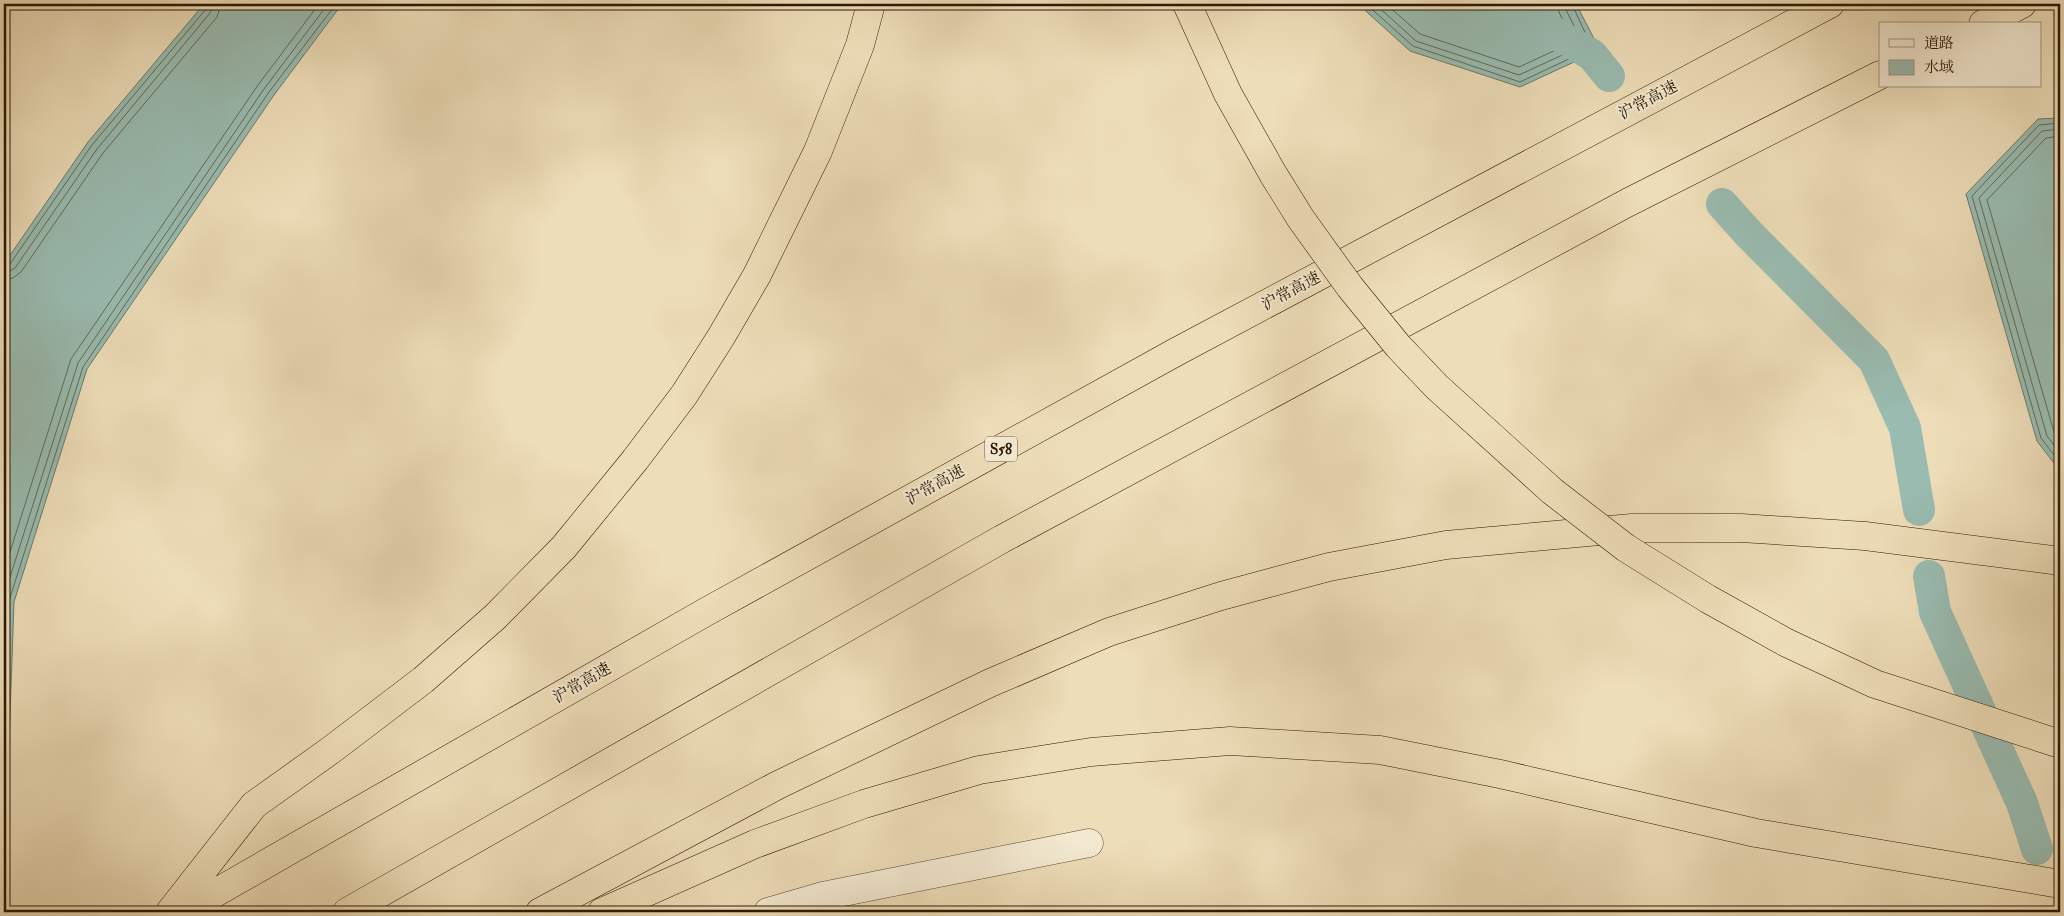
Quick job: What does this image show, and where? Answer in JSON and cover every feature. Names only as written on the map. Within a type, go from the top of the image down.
[{"type":"highway","points":[[170,912],[254,805],[331,750],[423,680],[495,617],[564,547],[635,460],[684,395],[757,275],[818,151],[860,45],[871,4]]},
{"type":"highway","points":[[1187,4],[1228,94],[1273,174],[1301,219],[1350,287],[1398,346],[1437,387],[1552,491],[1626,548],[1708,599],[1787,643],[1875,684],[2060,744]]},
{"type":"highway","name":"沪常高速","points":[[182,912],[704,613],[1088,400],[1830,4]]},
{"type":"highway","points":[[1987,22],[2022,4]]},
{"type":"highway","points":[[347,912],[1010,534],[1627,203],[1879,76]]},
{"type":"highway","points":[[540,912],[778,785],[990,683],[1109,632],[1222,596],[1329,567],[1446,545],[1632,528],[1741,528],[1865,536],[2060,561]]},
{"type":"highway","points":[[602,912],[755,844],[864,804],[980,770],[1092,752],[1230,741],[1380,750],[1500,774],[1756,833],[2060,884]]},
{"type":"street","points":[[768,912],[823,896],[1089,842]]},
{"type":"water","points":[[204,4],[342,4],[274,95],[87,369],[14,602],[6,830],[4,831],[4,264],[88,142]]},
{"type":"water","points":[[1358,4],[1576,4],[1600,50],[1520,87],[1410,51]]},
{"type":"water","points":[[2060,118],[2060,471],[2037,441],[1966,194],[2038,119]]},
{"type":"waterway","points":[[1555,33],[1592,55],[1609,76]]},
{"type":"waterway","points":[[1722,204],[1748,233],[1874,360],[1905,428],[1919,510]]},
{"type":"waterway","points":[[1929,576],[1935,612],[2022,803],[2037,849]]}]
